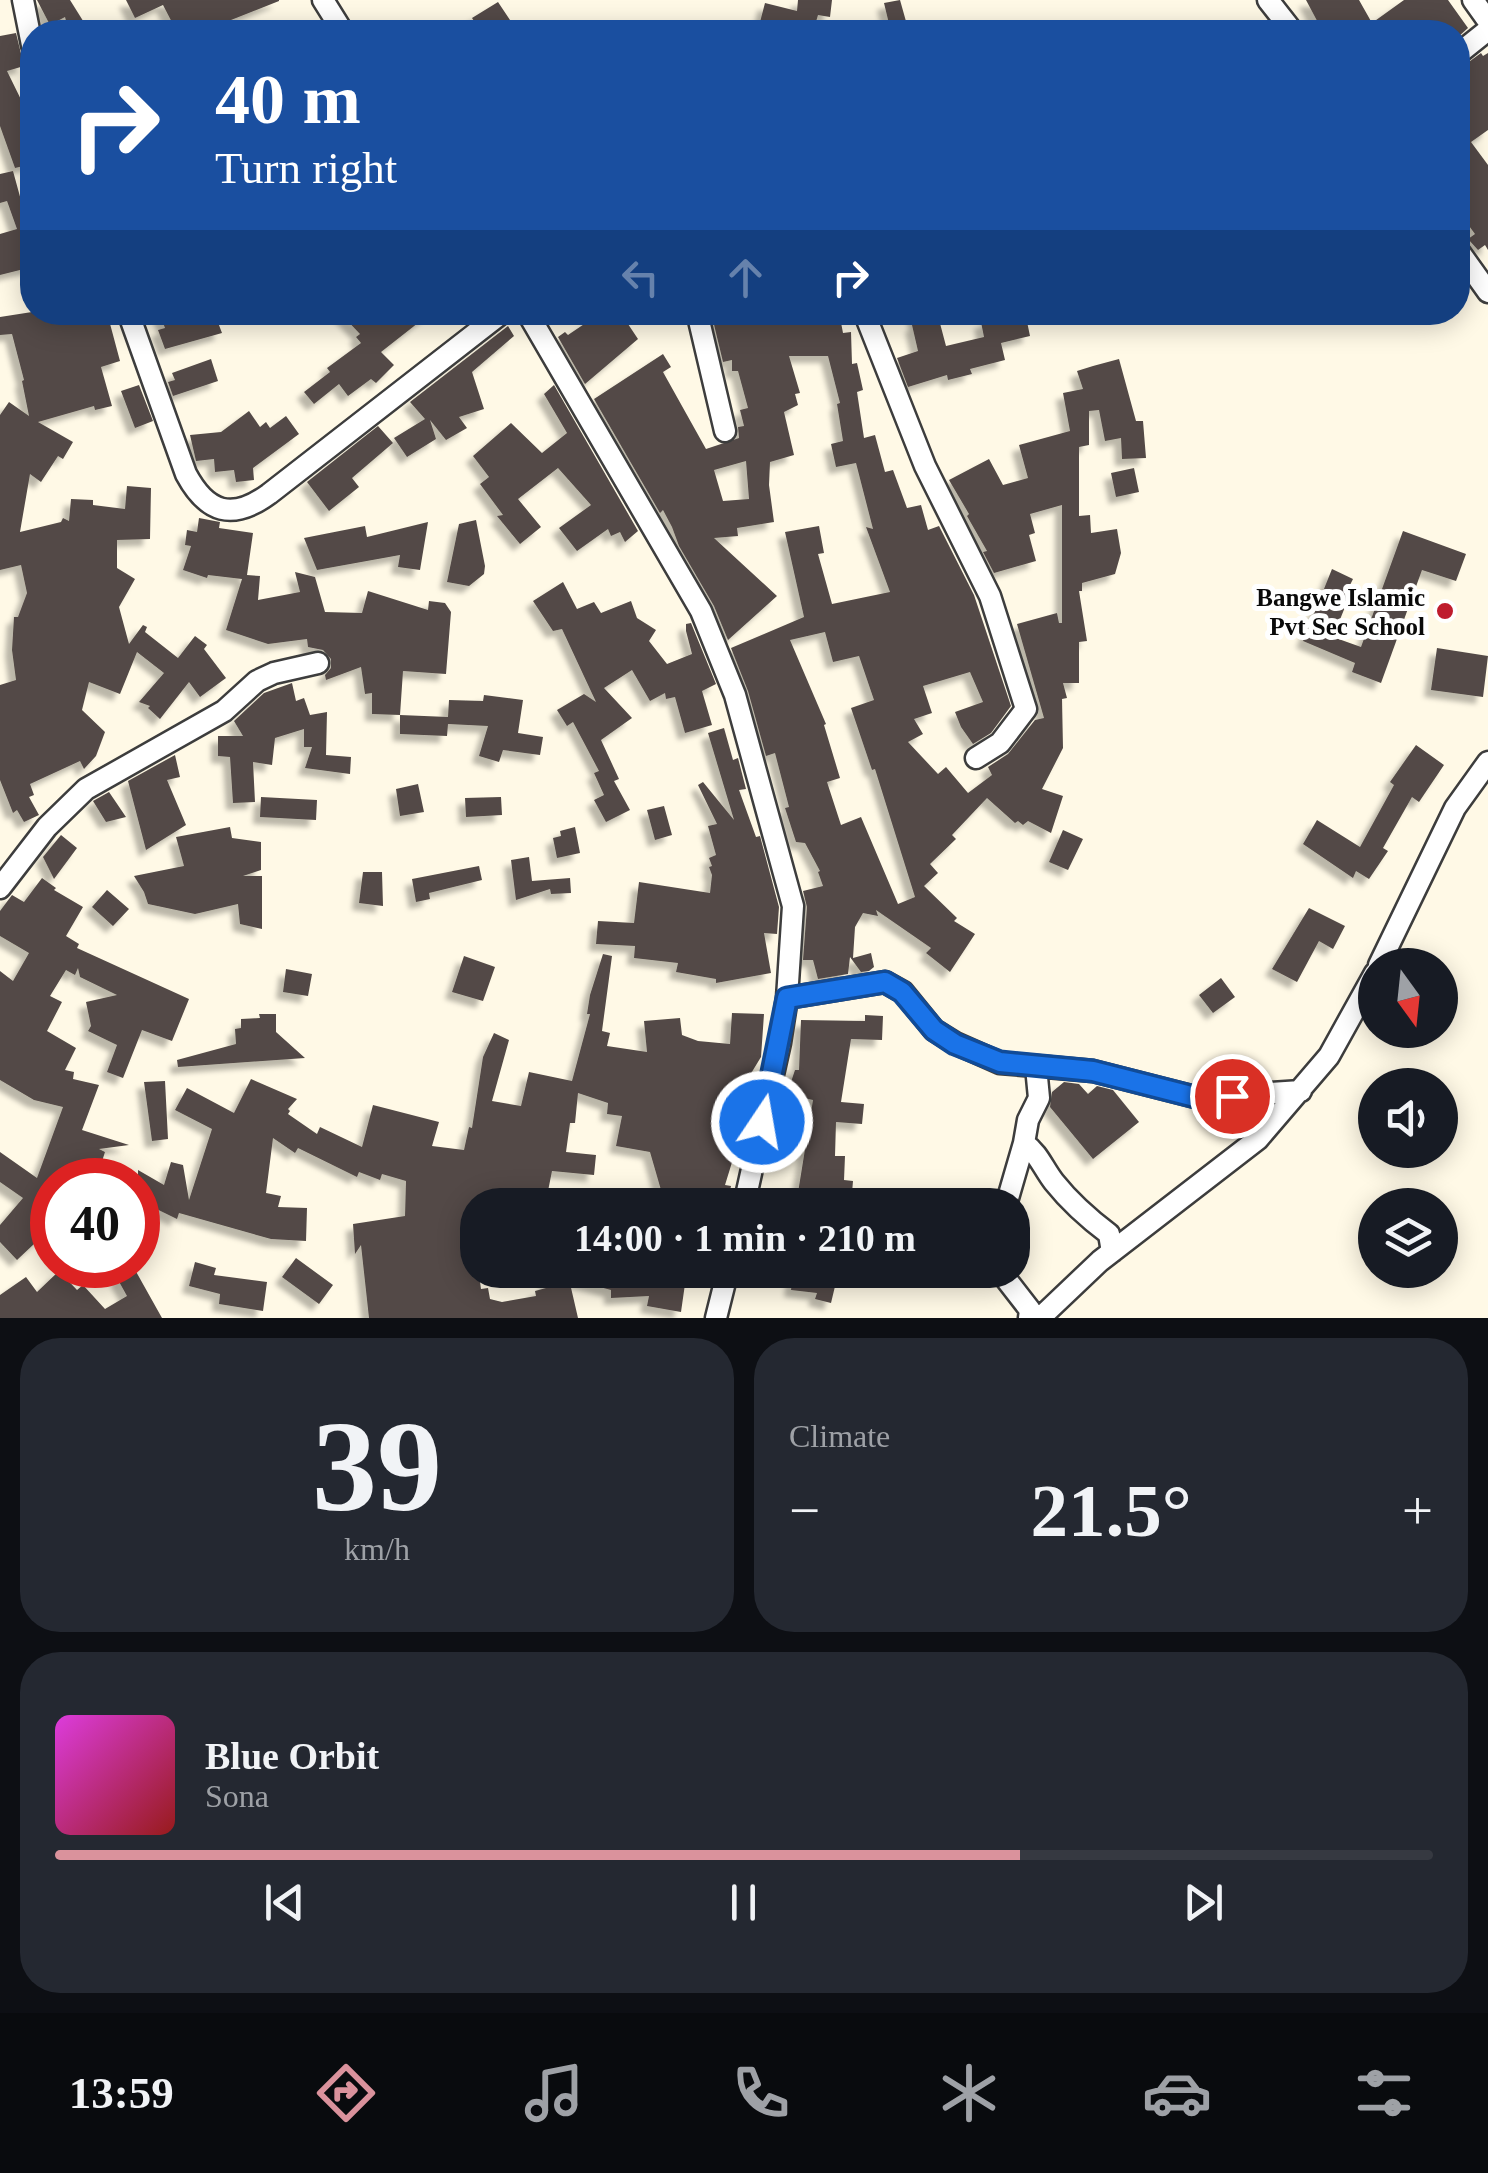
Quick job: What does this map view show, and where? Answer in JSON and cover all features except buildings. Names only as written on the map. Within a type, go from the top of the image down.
[{"type":"street","points":[[1472,0],[1488,22]]},
{"type":"street","points":[[1470,267],[1488,292]]},
{"type":"street","points":[[133,325],[186,474],[198,496],[218,509],[240,511],[269,494],[486,325]]},
{"type":"street","points":[[535,325],[700,611],[735,695],[793,906],[787,998],[748,1188]]},
{"type":"street","points":[[700,325],[725,431]]},
{"type":"street","points":[[869,325],[924,466],[990,596],[1026,709],[1000,743],[976,758]]},
{"type":"street","points":[[0,888],[48,827],[86,789],[224,712],[257,681],[274,673],[318,664]]},
{"type":"street","points":[[1387,948],[1455,808],[1488,762]]},
{"type":"street","points":[[787,998],[885,982],[902,992],[934,1030],[955,1044],[1000,1062],[1093,1071],[1199,1098],[1301,1091]]},
{"type":"street","points":[[1040,1318],[1112,1252],[1246,1150],[1330,1056],[1358,1004]]},
{"type":"street","points":[[1011,1188],[1028,1120],[1039,1098],[1036,1067]]},
{"type":"street","points":[[1024,1143],[1037,1152],[1050,1178],[1067,1197],[1109,1234],[1112,1252]]},
{"type":"street","points":[[716,1318],[724,1288]]},
{"type":"street","points":[[1013,1288],[1030,1310],[1029,1318]]},
{"type":"place","name":"Bangwe Islamic Pvt Sec School","points":[[1445,611]]},
{"type":"route","points":[[762,1122],[787,998],[885,982],[902,992],[934,1030],[955,1044],[1000,1062],[1093,1071],[1199,1098],[1232,1096]]}]
